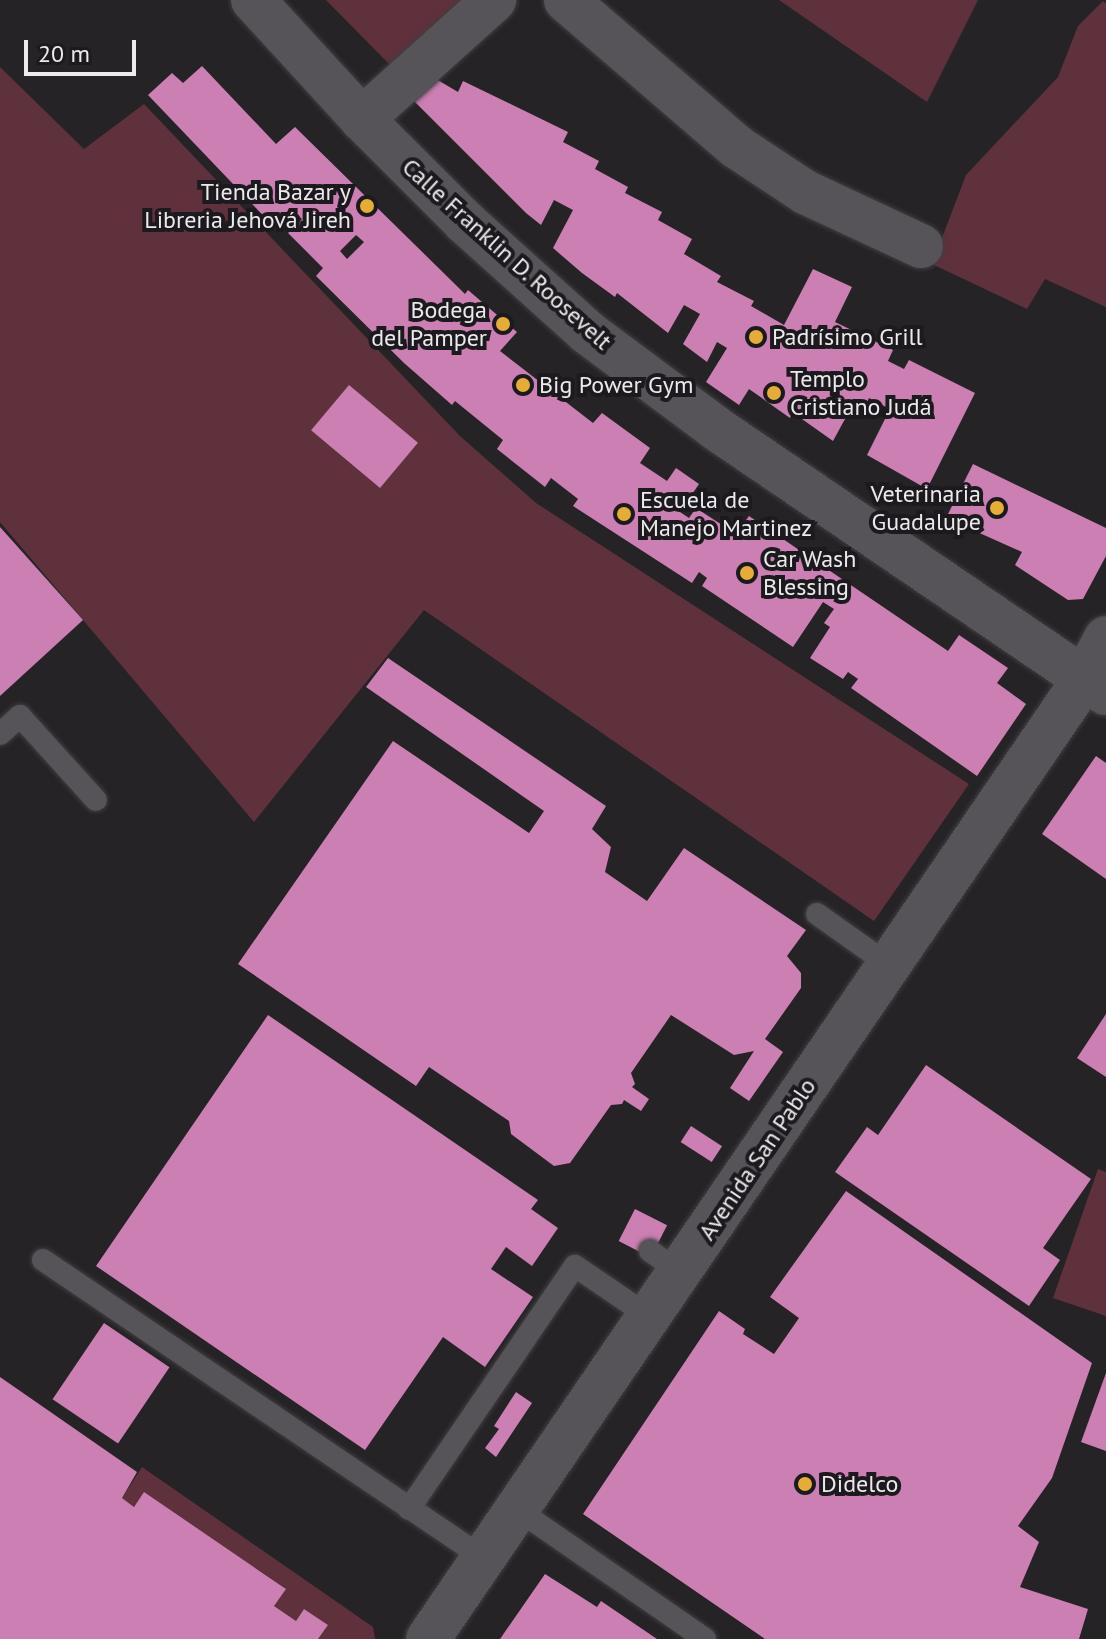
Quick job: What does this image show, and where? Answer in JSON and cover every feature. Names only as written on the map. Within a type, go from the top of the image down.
[{"type":"street","name":"Calle Franklin D. Roosevelt","points":[[253,0],[362,119],[465,222],[587,332],[717,429],[1096,686]]},
{"type":"street","points":[[362,119],[494,0]]},
{"type":"street","points":[[566,0],[737,147],[805,192],[921,246]]},
{"type":"street","name":"Avenida San Pablo","points":[[428,1639],[650,1317],[665,1261],[1096,686],[1106,638]]},
{"type":"lane","points":[[0,734],[20,716],[96,800]]},
{"type":"lane","points":[[817,914],[889,965]]},
{"type":"lane","points":[[43,1260],[485,1559]]},
{"type":"lane","points":[[409,1509],[575,1266],[650,1317]]},
{"type":"lane","points":[[518,1510],[705,1639]]},
{"type":"shaded area","points":[[326,0],[475,0],[394,69]]},
{"type":"shaded area","points":[[779,0],[978,0],[927,102]]},
{"type":"shaded area","points":[[1103,1],[1106,3],[1106,307],[1045,279],[1027,309],[932,264],[966,175],[1058,77],[1078,26]]},
{"type":"shaded area","points":[[0,67],[84,149],[144,104],[460,436],[536,503],[969,784],[874,921],[424,610],[254,822],[0,522]]},
{"type":"shaded area","points":[[1098,1169],[1106,1172],[1106,1316],[1053,1298]]},
{"type":"shaded area","points":[[142,1467],[373,1627],[375,1639],[318,1639],[328,1625],[304,1609],[296,1621],[274,1606],[285,1588],[144,1493],[134,1507],[122,1498]]},
{"type":"building","points":[[202,66],[276,144],[295,127],[465,294],[468,290],[517,332],[500,351],[593,423],[602,413],[650,448],[640,463],[667,481],[676,468],[699,484],[680,512],[689,518],[696,508],[736,534],[749,516],[948,651],[959,635],[1008,668],[997,683],[1026,704],[977,776],[851,688],[858,679],[848,672],[843,679],[810,658],[830,627],[824,623],[834,609],[823,602],[793,647],[702,586],[707,578],[699,572],[692,583],[573,506],[578,499],[551,478],[545,487],[497,449],[503,440],[455,401],[452,405],[404,363],[316,276],[323,268],[288,233],[302,219],[293,210],[276,229],[148,95],[172,73],[183,83]],"holes":[[[356,235],[364,242],[347,259],[340,251]]]},
{"type":"building","points":[[431,76],[458,92],[463,81],[568,132],[563,142],[599,161],[595,169],[628,187],[625,193],[662,212],[658,220],[692,239],[684,254],[721,276],[717,282],[754,301],[751,306],[784,325],[813,269],[852,287],[835,322],[893,350],[888,361],[904,369],[909,360],[975,393],[927,489],[867,455],[890,409],[869,398],[862,412],[851,408],[833,441],[792,412],[790,418],[749,389],[739,405],[706,382],[727,348],[717,342],[707,362],[683,344],[700,314],[684,305],[668,333],[617,293],[615,297],[582,273],[553,248],[573,210],[554,200],[541,225],[526,213],[408,95]]},
{"type":"building","points":[[349,385],[418,443],[380,488],[311,430]]},
{"type":"building","points":[[973,464],[1106,528],[1106,556],[1083,599],[1068,600],[1015,565],[1022,552],[946,518]]},
{"type":"building","points":[[0,527],[83,620],[0,696]]},
{"type":"building","points":[[388,658],[606,806],[592,829],[611,847],[605,872],[647,901],[684,848],[806,930],[787,956],[801,973],[801,988],[765,1039],[783,1052],[749,1101],[730,1088],[754,1051],[734,1055],[671,1015],[631,1073],[635,1084],[632,1087],[649,1099],[641,1111],[624,1100],[622,1104],[611,1105],[570,1163],[554,1166],[511,1134],[509,1121],[429,1067],[416,1086],[238,964],[393,741],[529,833],[544,811],[366,687]]},
{"type":"building","points":[[1096,756],[1106,763],[1106,879],[1042,834]]},
{"type":"building","points":[[1106,1014],[1106,1077],[1077,1058]]},
{"type":"building","points":[[268,1015],[538,1200],[531,1209],[558,1228],[532,1266],[506,1247],[491,1269],[533,1297],[485,1367],[443,1337],[365,1450],[96,1266]]},
{"type":"building","points":[[926,1065],[1091,1179],[1043,1248],[1060,1260],[1029,1306],[835,1172],[867,1127],[878,1135]]},
{"type":"building","points":[[691,1126],[722,1146],[712,1162],[681,1142]]},
{"type":"building","points":[[846,1191],[1092,1363],[1052,1478],[1018,1526],[1039,1542],[1020,1587],[1088,1609],[1079,1639],[765,1639],[583,1514],[719,1311],[745,1329],[743,1334],[774,1354],[799,1318],[770,1297]]},
{"type":"building","points":[[635,1209],[667,1225],[651,1257],[619,1241]]},
{"type":"building","points":[[104,1323],[169,1367],[118,1443],[53,1399]]},
{"type":"building","points":[[1106,1373],[1106,1451],[1081,1442]]},
{"type":"building","points":[[0,1377],[137,1472],[122,1498],[134,1507],[144,1492],[286,1589],[274,1606],[296,1621],[304,1609],[328,1625],[318,1639],[0,1639]]},
{"type":"building","points":[[516,1392],[532,1403],[496,1457],[485,1448],[499,1429],[494,1426]]},
{"type":"building","points":[[545,1574],[597,1607],[601,1601],[657,1639],[500,1639]]},
{"type":"place","name":"Tienda Bazar y Libreria Jehová Jireh","points":[[367,206]]},
{"type":"place","name":"Bodega del Pamper","points":[[503,324]]},
{"type":"place","name":"Padrísimo Grill","points":[[756,337]]},
{"type":"place","name":"Big Power Gym","points":[[523,385]]},
{"type":"place","name":"Templo Cristiano Judá","points":[[774,393]]},
{"type":"place","name":"Veterinaria Guadalupe","points":[[997,508]]},
{"type":"place","name":"Escuela de Manejo Martinez","points":[[624,514]]},
{"type":"place","name":"Car Wash Blessing","points":[[747,573]]},
{"type":"place","name":"Didelco","points":[[805,1484]]}]
